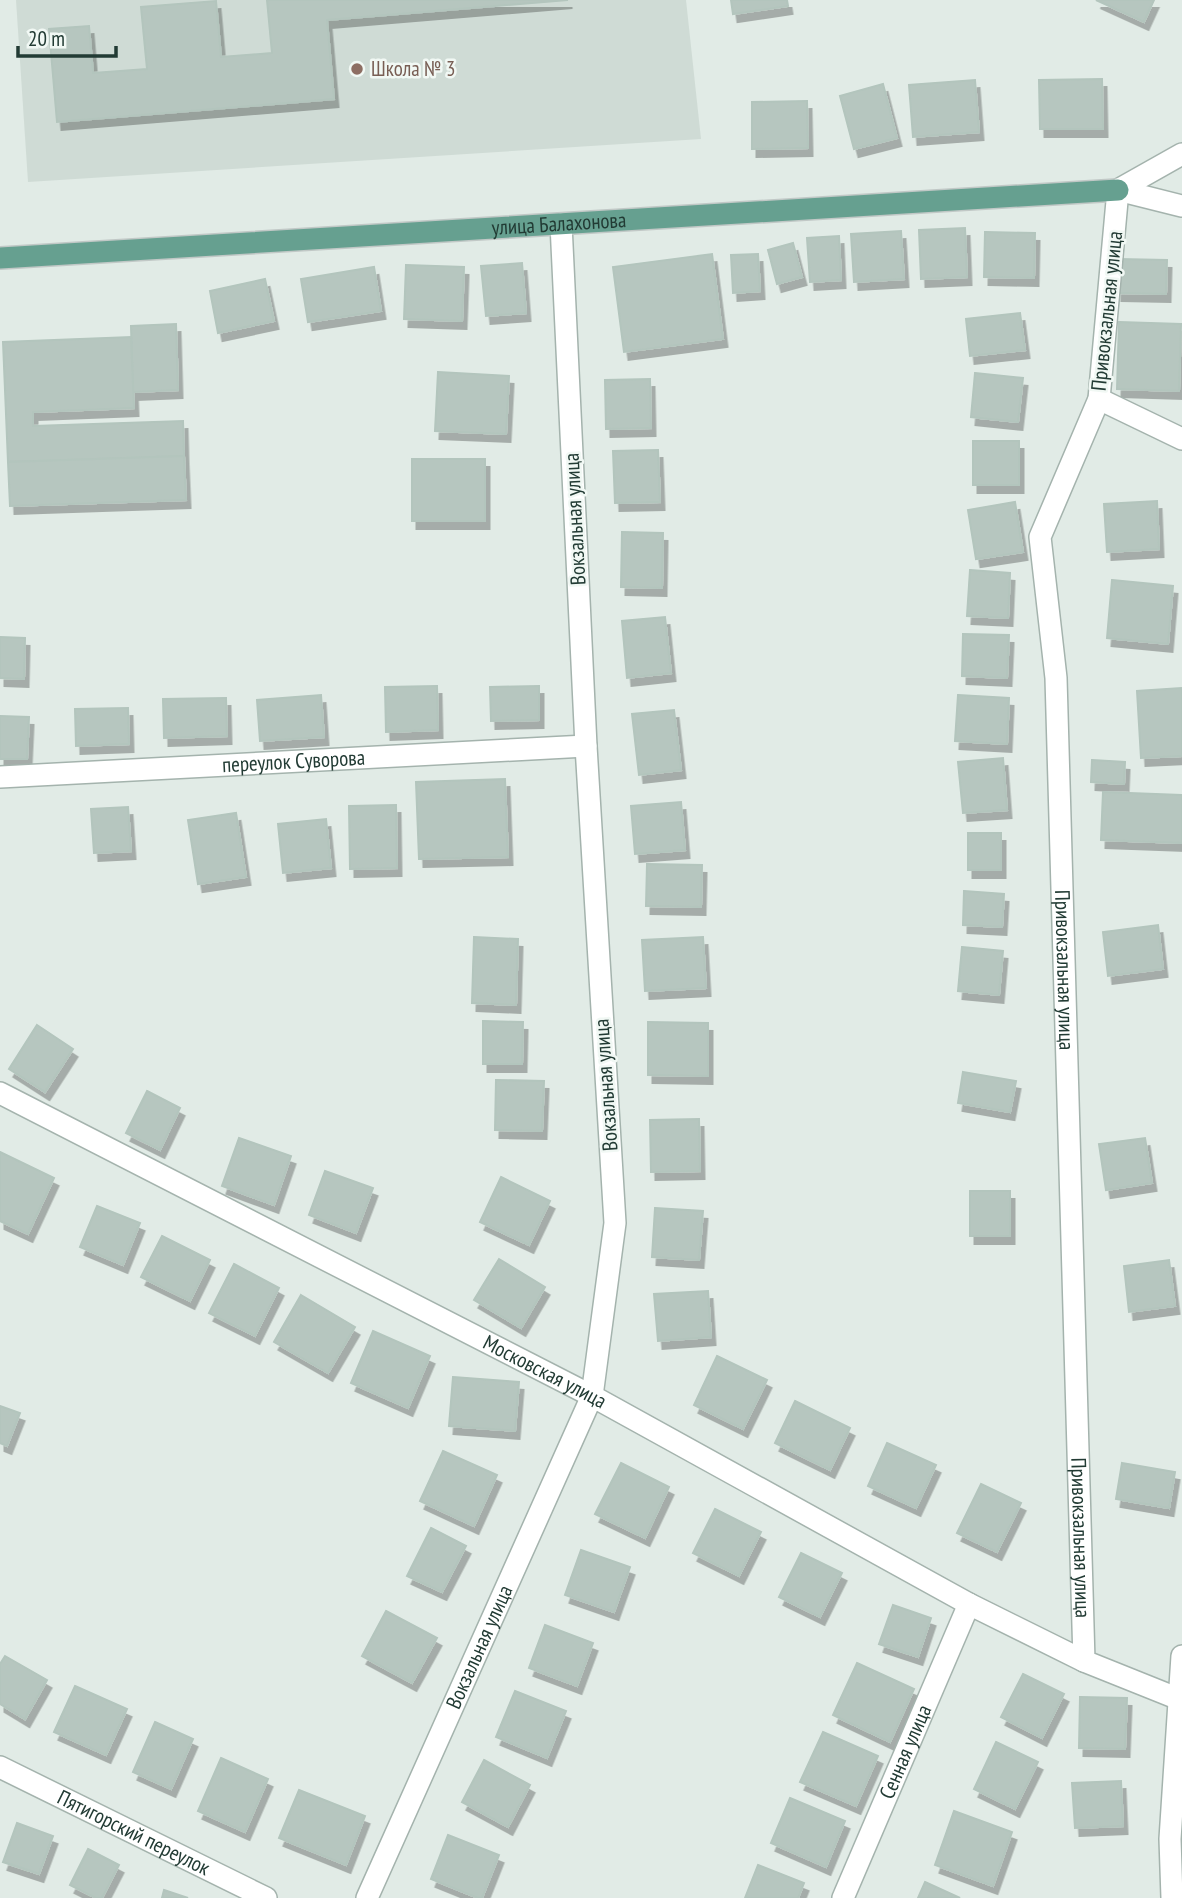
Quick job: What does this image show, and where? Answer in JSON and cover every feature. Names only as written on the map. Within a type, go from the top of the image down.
[{"type":"main road","name":"улица Балахонова","points":[[0,258],[1118,190]]},
{"type":"street","name":"улица Балахонова","points":[[1118,190],[1182,155]]},
{"type":"street","name":"улица Балахонова","points":[[1118,190],[1182,206]]},
{"type":"street","name":"Привокзальная улица","points":[[1084,1661],[1056,678],[1040,537],[1099,399],[1118,190]]},
{"type":"street","name":"Вокзальная улица","points":[[367,1898],[592,1396],[615,1223],[586,746],[561,223]]},
{"type":"street","points":[[1099,399],[1182,439]]},
{"type":"street","name":"переулок Суворова","points":[[0,777],[586,746]]},
{"type":"street","name":"Московская улица","points":[[0,1093],[592,1396],[969,1604],[1084,1661]]},
{"type":"street","name":"Сенная улица","points":[[844,1898],[969,1604]]},
{"type":"street","points":[[1172,1898],[1170,1839],[1182,1656]]},
{"type":"street","points":[[1084,1661],[1179,1699]]},
{"type":"street","name":"Пятигорский переулок","points":[[0,1767],[266,1898]]},
{"type":"shaded area","name":"Школа № 3","points":[[16,0],[686,0],[701,139],[28,182]]},
{"type":"building","points":[[267,0],[568,0],[327,20],[334,99],[57,122],[49,29],[89,26],[93,73],[147,69],[141,7],[216,1],[221,57],[272,53]]},
{"type":"building","points":[[731,0],[787,0],[788,6],[733,14]]},
{"type":"building","points":[[1096,0],[1154,0],[1144,22]]},
{"type":"building","points":[[1102,79],[1103,129],[1040,129],[1039,80]]},
{"type":"building","points":[[975,80],[979,132],[913,137],[909,85]]},
{"type":"building","points":[[883,84],[897,138],[854,149],[840,96]]},
{"type":"building","points":[[807,101],[808,148],[752,149],[752,102]]},
{"type":"building","points":[[965,228],[967,277],[921,279],[919,230]]},
{"type":"building","points":[[901,231],[904,279],[854,282],[851,234]]},
{"type":"building","points":[[985,232],[1035,233],[1034,278],[984,277]]},
{"type":"building","points":[[839,236],[841,280],[810,282],[807,238]]},
{"type":"building","points":[[793,243],[802,277],[777,284],[768,250]]},
{"type":"building","points":[[712,254],[723,339],[624,352],[613,267]]},
{"type":"building","points":[[758,254],[760,291],[733,293],[731,255]]},
{"type":"building","points":[[1118,259],[1167,260],[1166,294],[1117,293]]},
{"type":"building","points":[[522,263],[526,313],[486,316],[481,266]]},
{"type":"building","points":[[406,265],[464,267],[462,321],[404,319]]},
{"type":"building","points":[[374,267],[381,311],[308,322],[301,279]]},
{"type":"building","points":[[265,279],[274,321],[218,333],[210,291]]},
{"type":"building","points":[[1020,313],[1025,350],[970,356],[966,319]]},
{"type":"building","points":[[1119,322],[1181,324],[1179,391],[1117,389]]},
{"type":"building","points":[[176,324],[178,390],[133,392],[131,326]]},
{"type":"building","points":[[131,337],[134,408],[33,412],[33,426],[183,421],[184,456],[8,462],[3,342]]},
{"type":"building","points":[[438,372],[509,376],[506,434],[435,431]]},
{"type":"building","points":[[975,373],[1023,378],[1018,422],[971,417]]},
{"type":"building","points":[[650,379],[651,428],[606,429],[605,380]]},
{"type":"building","points":[[973,441],[1019,441],[1019,485],[973,485]]},
{"type":"building","points":[[658,450],[660,502],[615,503],[613,451]]},
{"type":"building","points":[[184,456],[186,500],[10,506],[8,462]]},
{"type":"building","points":[[412,459],[485,459],[485,521],[412,521]]},
{"type":"building","points":[[1157,501],[1159,549],[1107,552],[1104,504]]},
{"type":"building","points":[[1015,502],[1023,552],[976,559],[968,510]]},
{"type":"building","points":[[622,532],[663,533],[662,588],[621,587]]},
{"type":"building","points":[[970,570],[1010,573],[1008,618],[967,616]]},
{"type":"building","points":[[1112,580],[1173,586],[1168,644],[1107,638]]},
{"type":"building","points":[[665,617],[671,673],[627,678],[622,621]]},
{"type":"building","points":[[963,634],[1009,635],[1007,678],[962,676]]},
{"type":"building","points":[[0,637],[25,638],[24,679],[0,678]]},
{"type":"building","points":[[437,686],[438,730],[386,732],[385,687]]},
{"type":"building","points":[[539,686],[539,720],[491,721],[490,687]]},
{"type":"building","points":[[1182,688],[1182,756],[1141,758],[1137,691]]},
{"type":"building","points":[[321,695],[324,737],[260,741],[257,700]]},
{"type":"building","points":[[958,695],[1009,698],[1007,744],[955,741]]},
{"type":"building","points":[[226,698],[227,736],[164,738],[163,699]]},
{"type":"building","points":[[128,708],[129,744],[76,746],[75,709]]},
{"type":"building","points":[[674,710],[681,770],[639,775],[632,714]]},
{"type":"building","points":[[0,716],[29,717],[27,759],[0,759]]},
{"type":"building","points":[[1003,758],[1007,810],[963,813],[958,762]]},
{"type":"building","points":[[1092,760],[1125,762],[1124,784],[1091,782]]},
{"type":"building","points":[[505,779],[508,857],[419,859],[416,782]]},
{"type":"building","points":[[1103,792],[1182,795],[1182,843],[1101,840]]},
{"type":"building","points":[[681,802],[685,850],[635,854],[631,806]]},
{"type":"building","points":[[396,805],[397,868],[350,869],[349,806]]},
{"type":"building","points":[[128,807],[131,851],[94,853],[91,809]]},
{"type":"building","points":[[236,813],[246,877],[198,884],[188,820]]},
{"type":"building","points":[[326,819],[331,868],[283,873],[278,824]]},
{"type":"building","points":[[968,833],[1001,833],[1001,870],[968,870]]},
{"type":"building","points":[[647,864],[702,865],[701,907],[646,906]]},
{"type":"building","points":[[964,891],[1004,894],[1002,927],[963,925]]},
{"type":"building","points":[[1158,925],[1163,969],[1108,976],[1103,932]]},
{"type":"building","points":[[474,937],[518,939],[516,1005],[472,1003]]},
{"type":"building","points":[[703,937],[706,988],[645,991],[642,940]]},
{"type":"building","points":[[962,947],[1003,951],[999,995],[958,991]]},
{"type":"building","points":[[483,1021],[523,1022],[522,1064],[483,1064]]},
{"type":"building","points":[[648,1022],[708,1023],[708,1076],[648,1075]]},
{"type":"building","points":[[37,1025],[73,1049],[45,1092],[9,1069]]},
{"type":"building","points":[[963,1072],[1016,1081],[1010,1112],[958,1103]]},
{"type":"building","points":[[496,1080],[544,1081],[542,1131],[495,1130]]},
{"type":"building","points":[[147,1091],[180,1108],[160,1150],[126,1133]]},
{"type":"building","points":[[699,1119],[700,1171],[651,1172],[650,1120]]},
{"type":"building","points":[[239,1138],[291,1156],[274,1205],[222,1186]]},
{"type":"building","points":[[1145,1138],[1152,1183],[1106,1190],[1099,1144]]},
{"type":"building","points":[[0,1152],[54,1178],[28,1234],[0,1221]]},
{"type":"building","points":[[325,1171],[373,1188],[356,1233],[309,1215]]},
{"type":"building","points":[[501,1177],[550,1201],[529,1245],[480,1222]]},
{"type":"building","points":[[970,1191],[1010,1191],[1010,1236],[970,1236]]},
{"type":"building","points":[[97,1206],[140,1223],[123,1265],[80,1247]]},
{"type":"building","points":[[655,1208],[703,1211],[699,1260],[652,1257]]},
{"type":"building","points":[[162,1236],[210,1260],[190,1301],[141,1277]]},
{"type":"building","points":[[499,1259],[545,1287],[521,1328],[474,1300]]},
{"type":"building","points":[[1169,1260],[1175,1306],[1129,1312],[1124,1266]]},
{"type":"building","points":[[234,1264],[279,1288],[255,1336],[209,1313]]},
{"type":"building","points":[[708,1291],[711,1337],[658,1341],[654,1294]]},
{"type":"building","points":[[301,1295],[355,1327],[328,1373],[274,1342]]},
{"type":"building","points":[[373,1331],[430,1356],[408,1408],[351,1383]]},
{"type":"building","points":[[717,1356],[767,1380],[743,1429],[694,1405]]},
{"type":"building","points":[[453,1377],[519,1382],[515,1431],[449,1426]]},
{"type":"building","points":[[795,1401],[850,1428],[830,1470],[775,1443]]},
{"type":"building","points":[[0,1406],[20,1413],[7,1446],[0,1443]]},
{"type":"building","points":[[887,1443],[936,1465],[916,1508],[868,1486]]},
{"type":"building","points":[[443,1451],[497,1475],[474,1526],[420,1501]]},
{"type":"building","points":[[621,1463],[669,1487],[645,1538],[595,1514]]},
{"type":"building","points":[[1122,1463],[1175,1472],[1169,1508],[1116,1499]]},
{"type":"building","points":[[981,1484],[1021,1503],[997,1552],[957,1533]]},
{"type":"building","points":[[715,1509],[761,1532],[739,1576],[693,1553]]},
{"type":"building","points":[[431,1528],[466,1546],[442,1592],[407,1576]]},
{"type":"building","points":[[581,1550],[630,1567],[614,1612],[565,1595]]},
{"type":"building","points":[[801,1553],[842,1573],[820,1617],[779,1597]]},
{"type":"building","points":[[893,1605],[931,1618],[918,1657],[879,1644]]},
{"type":"building","points":[[386,1611],[437,1638],[412,1683],[362,1656]]},
{"type":"building","points":[[545,1625],[593,1643],[577,1686],[529,1668]]},
{"type":"building","points":[[5,1656],[47,1680],[25,1719],[0,1704],[0,1664]]},
{"type":"building","points":[[857,1663],[914,1689],[890,1742],[833,1715]]},
{"type":"building","points":[[1023,1674],[1064,1694],[1042,1738],[1001,1717]]},
{"type":"building","points":[[75,1686],[127,1709],[106,1755],[54,1732]]},
{"type":"building","points":[[515,1691],[566,1711],[547,1758],[496,1737]]},
{"type":"building","points":[[1080,1697],[1127,1698],[1125,1749],[1079,1748]]},
{"type":"building","points":[[155,1722],[193,1739],[171,1789],[133,1772]]},
{"type":"building","points":[[823,1732],[878,1756],[856,1806],[800,1782]]},
{"type":"building","points":[[996,1742],[1038,1762],[1015,1809],[974,1789]]},
{"type":"building","points":[[221,1758],[268,1779],[245,1832],[198,1811]]},
{"type":"building","points":[[484,1760],[530,1785],[508,1827],[462,1802]]},
{"type":"building","points":[[1121,1781],[1123,1826],[1075,1828],[1072,1783]]},
{"type":"building","points":[[299,1790],[365,1816],[346,1865],[279,1838]]},
{"type":"building","points":[[790,1798],[845,1821],[826,1867],[771,1843]]},
{"type":"building","points":[[954,1811],[1012,1832],[993,1886],[935,1865]]},
{"type":"building","points":[[17,1823],[53,1836],[39,1874],[3,1862]]},
{"type":"building","points":[[448,1835],[499,1855],[482,1898],[431,1879]]},
{"type":"building","points":[[88,1849],[119,1865],[102,1898],[96,1898],[70,1885]]},
{"type":"building","points":[[758,1865],[804,1883],[798,1898],[745,1898]]},
{"type":"building","points":[[925,1882],[960,1898],[918,1898]]},
{"type":"building","points":[[164,1890],[188,1898],[162,1898]]},
{"type":"place","name":"Школа № 3","points":[[357,69]]}]
